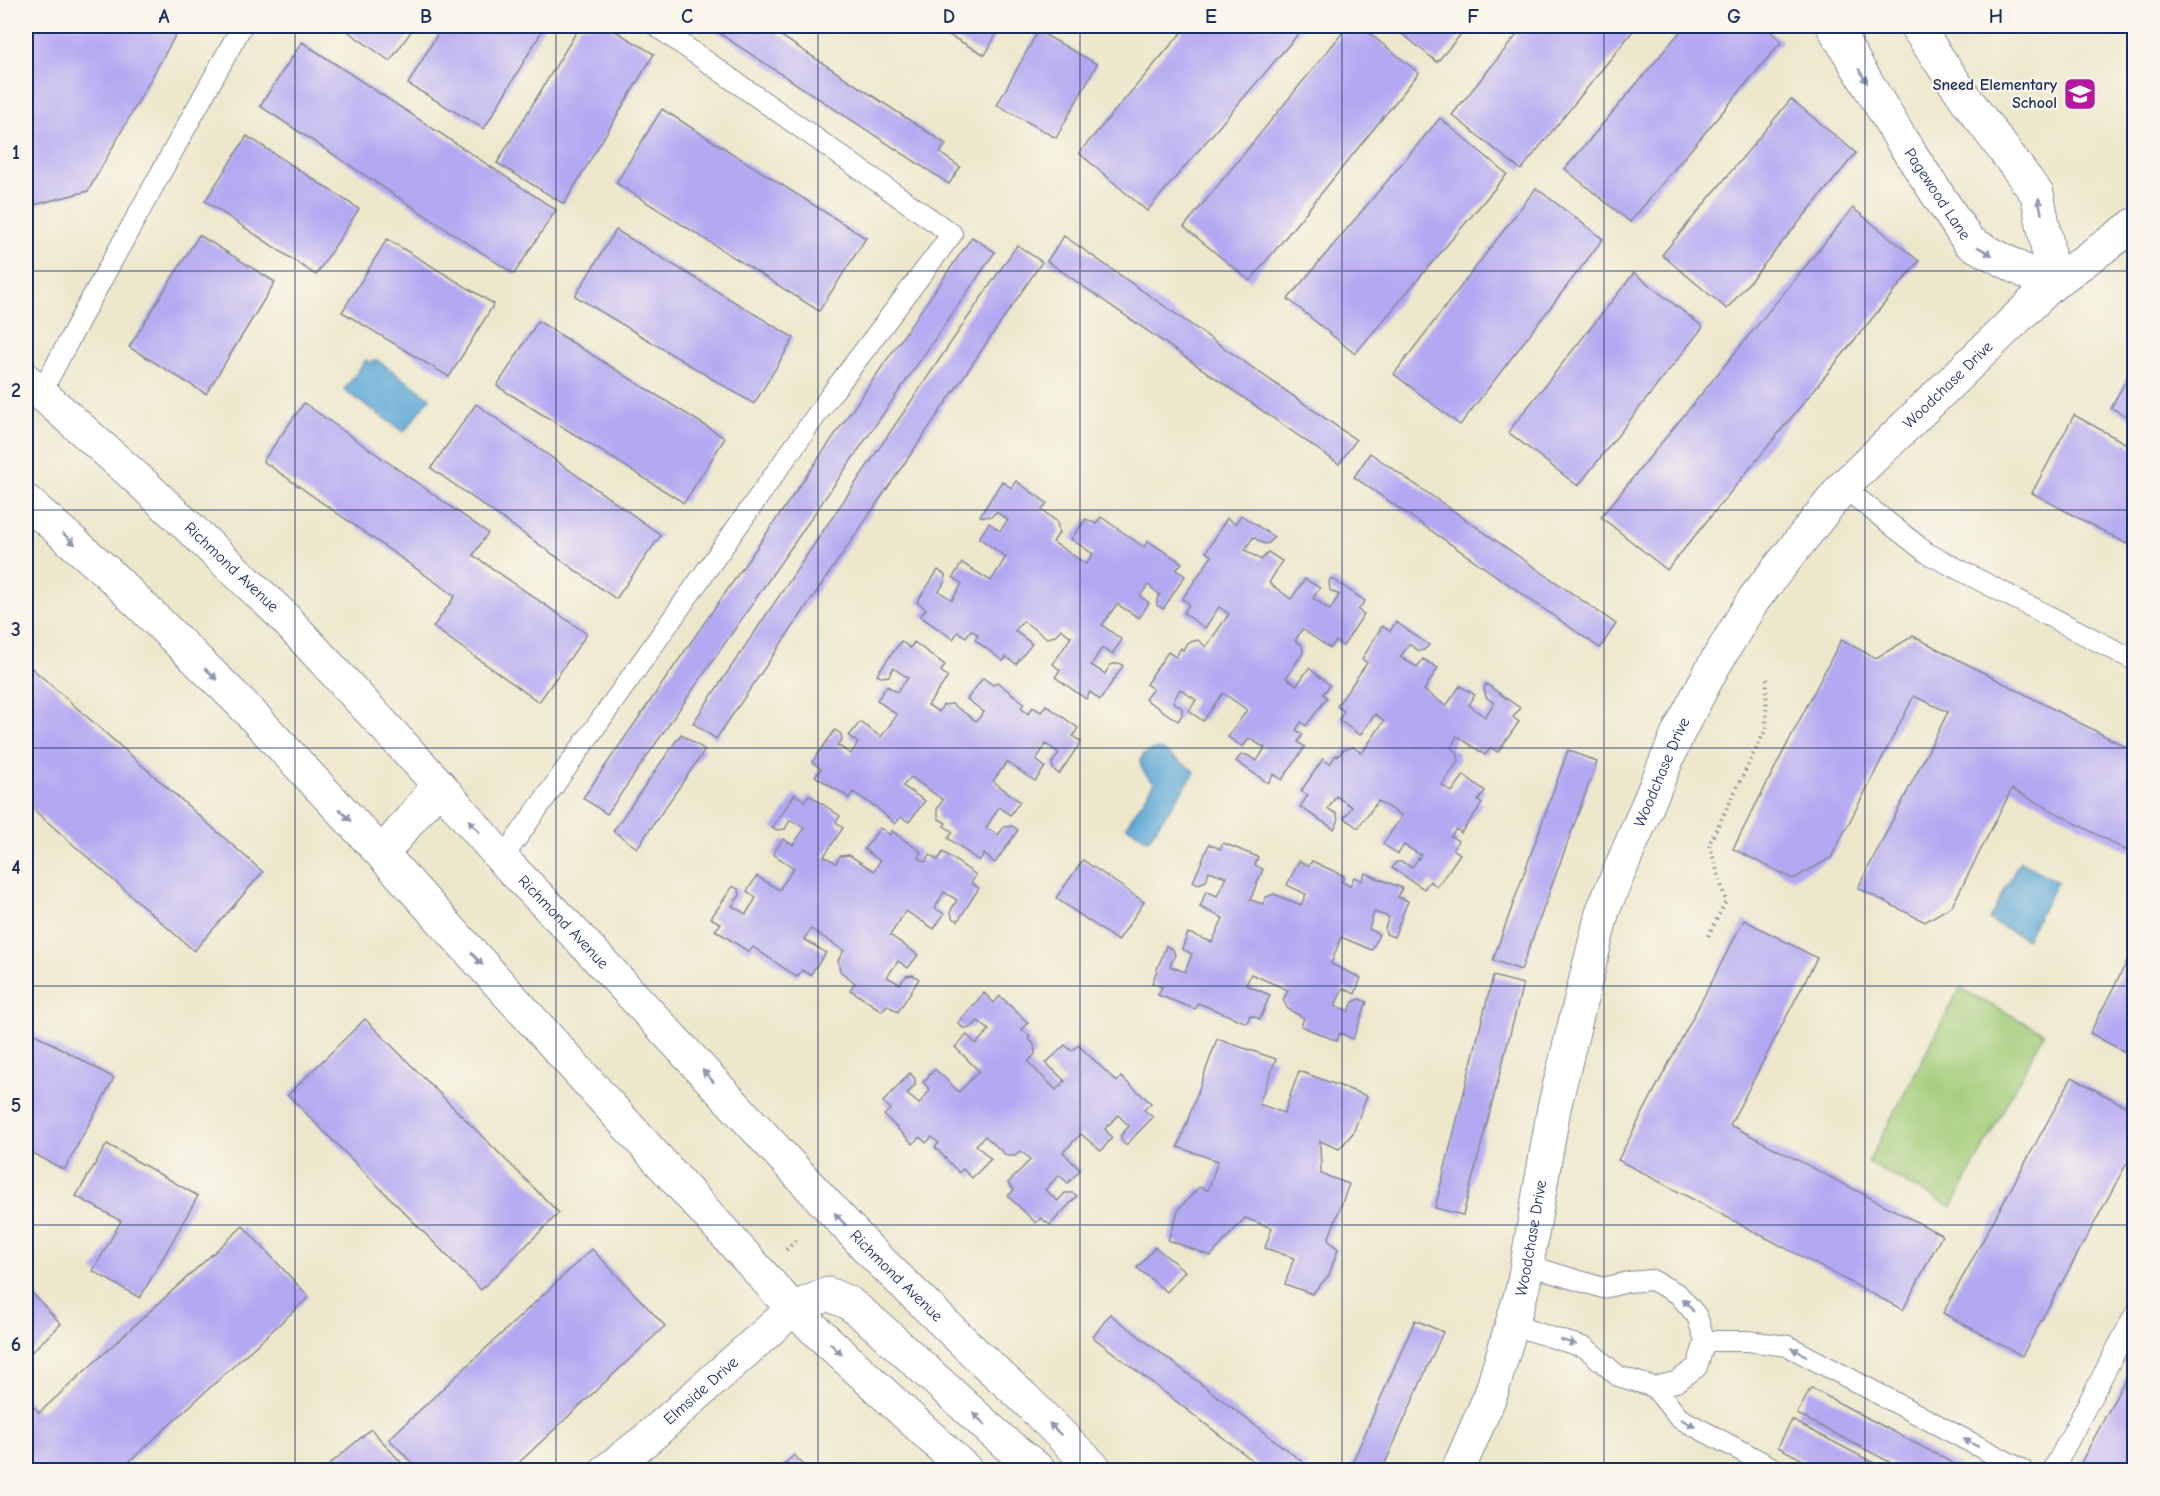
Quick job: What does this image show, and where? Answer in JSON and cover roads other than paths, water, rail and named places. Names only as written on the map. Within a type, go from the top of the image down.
[{"type":"main road","name":"Pagewood Lane","points":[[1833,26],[1902,141],[1969,242],[2051,285]]},
{"type":"main road","points":[[1916,26],[1963,95],[2037,194],[2047,244],[2051,285]]},
{"type":"main road","name":"Woodchase Drive","points":[[1458,1470],[1491,1394],[1523,1287],[1554,1108],[1603,910],[1678,731],[1754,599],[1843,487],[2051,285],[2134,225]]},
{"type":"main road","name":"Richmond Avenue","points":[[33,386],[140,481],[281,614],[439,785],[502,859],[589,949],[870,1251],[1096,1470]]},
{"type":"main road","points":[[26,501],[108,573],[242,704],[382,854],[793,1309],[966,1470]]},
{"type":"main road","points":[[382,854],[439,785]]},
{"type":"main road","name":"Elmside Drive","points":[[607,1470],[647,1439],[793,1309],[828,1294],[849,1304],[877,1326],[1004,1442],[1039,1470]]},
{"type":"lane","points":[[33,386],[85,310],[242,26]]},
{"type":"lane","points":[[502,859],[832,393],[951,234],[656,26]]},
{"type":"lane","points":[[1843,487],[1926,553],[2134,660]]},
{"type":"lane","points":[[1512,1326],[1586,1348],[1618,1376],[1654,1387],[1676,1382],[1697,1367],[1705,1341],[1697,1316],[1678,1294],[1652,1280],[1628,1282],[1604,1288],[1527,1265]]},
{"type":"lane","points":[[2053,1470],[2134,1316]]},
{"type":"lane","points":[[1705,1341],[1747,1341],[1788,1346],[2023,1470]]},
{"type":"lane","points":[[1654,1387],[1679,1418],[1777,1470]]},
{"type":"water","points":[[366,360],[370,363],[377,360],[430,398],[404,432],[344,390]]},
{"type":"water","points":[[1154,749],[1162,750],[1195,772],[1148,840],[1126,826],[1155,783],[1143,770],[1140,761]]},
{"type":"water","points":[[2020,861],[2057,882],[2026,939],[1989,920]]},
{"type":"place","name":"Sneed Elementary School","points":[[2080,94]]}]
